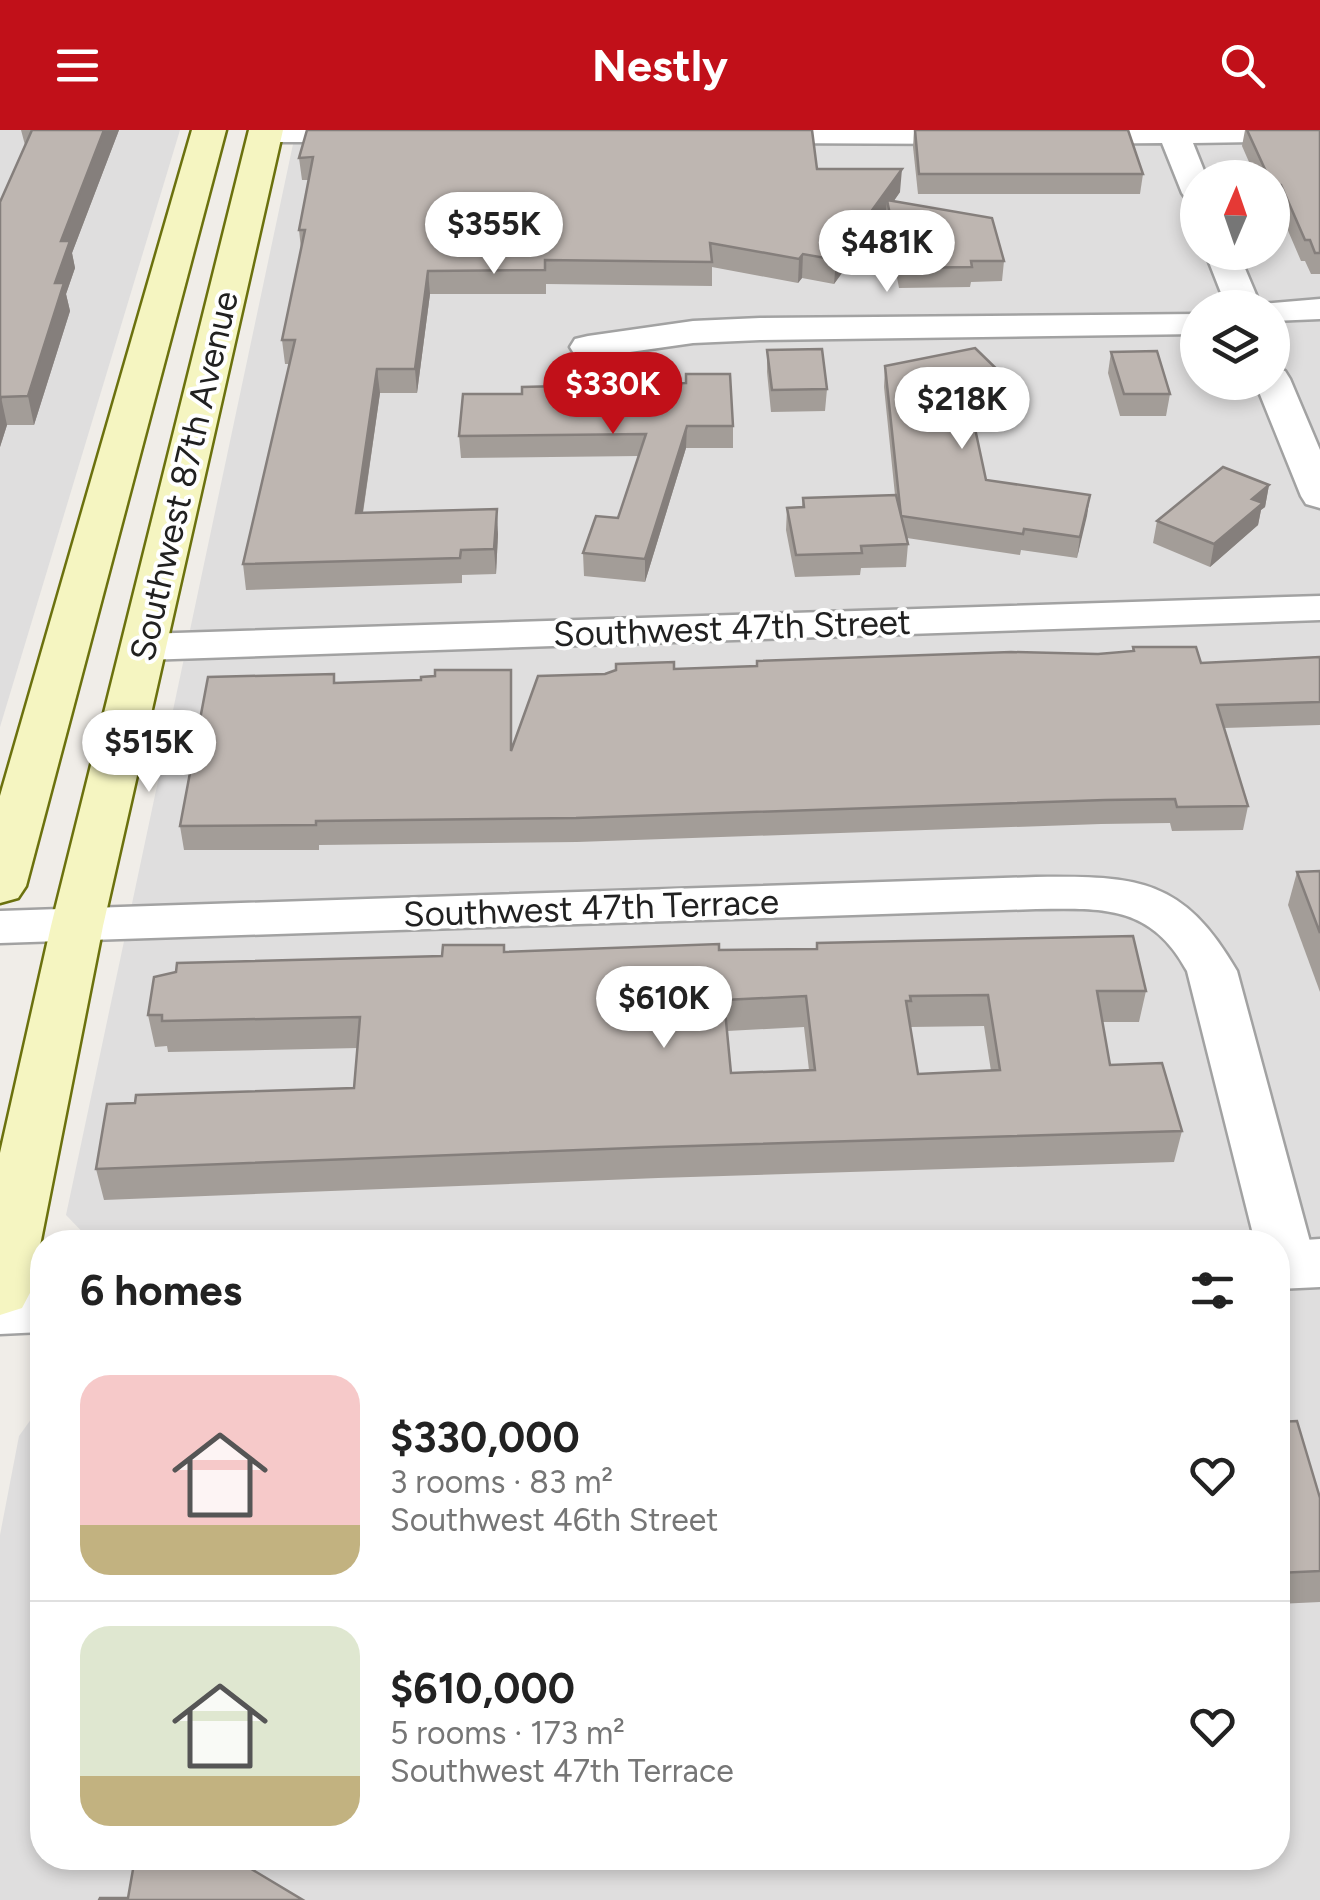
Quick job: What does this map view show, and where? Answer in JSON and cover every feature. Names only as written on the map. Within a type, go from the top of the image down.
[{"type":"main road","points":[[208,131],[266,131]]},
{"type":"main road","name":"Southwest 87th Avenue","points":[[0,886],[208,131]]},
{"type":"main road","name":"Southwest 87th Avenue","points":[[0,1291],[78,926],[266,131]]},
{"type":"main road","points":[[64,647],[144,647]]},
{"type":"street","points":[[266,131],[405,133]]},
{"type":"street","points":[[1173,132],[1184,160]]},
{"type":"street","points":[[720,134],[1320,132]]},
{"type":"street","points":[[1290,311],[1320,309]]},
{"type":"street","points":[[588,347],[656,336],[743,330],[1180,324]]},
{"type":"street","points":[[1281,400],[1320,496]]},
{"type":"street","name":"Southwest 47th Street","points":[[144,647],[1320,608]]},
{"type":"street","name":"Southwest 47th Terrace","points":[[0,927],[1050,893],[1129,899],[1178,920],[1196,940],[1218,990],[1285,1230]]},
{"type":"street","points":[[0,1309],[30,1308]]},
{"type":"shaded area","points":[[0,130],[180,130],[0,727]]},
{"type":"shaded area","points":[[296,130],[1320,130],[1320,1900],[0,1900],[0,1535],[19,1436],[30,1421],[30,1870],[1290,1870],[1290,1230],[80,1230],[66,1215]]},
{"type":"building","points":[[32,130],[104,130],[61,241],[70,241],[55,283],[64,283],[28,396],[0,400],[0,202]]},
{"type":"building","points":[[307,130],[812,130],[817,169],[902,169],[836,260],[803,254],[799,259],[710,243],[712,262],[545,260],[545,270],[428,271],[415,369],[377,369],[356,513],[497,509],[494,549],[461,550],[460,558],[243,564],[295,340],[282,340],[305,230],[299,230],[313,157],[299,158]]},
{"type":"building","points":[[915,130],[1128,130],[1143,174],[919,174]]},
{"type":"building","points":[[1247,130],[1320,130],[1320,253],[1315,253],[1310,240],[1305,240],[1290,206],[1290,160],[1261,160]]},
{"type":"building","points":[[887,200],[992,218],[1004,261],[971,261],[972,267],[901,268]]},
{"type":"building","points":[[975,348],[1009,381],[999,383],[1011,396],[970,405],[986,480],[1090,495],[1080,537],[1024,529],[1023,534],[901,516],[885,366]]},
{"type":"building","points":[[822,349],[827,389],[772,390],[767,350]]},
{"type":"building","points":[[1157,351],[1170,394],[1124,394],[1111,352]]},
{"type":"building","points":[[686,374],[730,374],[733,426],[687,426],[645,559],[583,553],[596,516],[618,518],[646,434],[459,436],[463,394],[522,394],[522,387],[686,383]]},
{"type":"building","points":[[1223,467],[1269,485],[1252,499],[1263,503],[1214,544],[1157,521]]},
{"type":"building","points":[[896,495],[908,544],[861,546],[862,553],[796,555],[787,508],[804,507],[803,498]]},
{"type":"building","points":[[1133,647],[1196,647],[1201,663],[1320,657],[1320,702],[1217,705],[1248,806],[1177,807],[1175,799],[1105,800],[576,818],[180,826],[208,677],[334,674],[334,683],[421,680],[435,676],[435,670],[511,670],[511,751],[538,676],[605,674],[616,670],[616,664],[674,662],[674,669],[757,666],[757,661],[1011,652],[1098,654],[1134,651]]},
{"type":"building","points":[[1320,871],[1320,933],[1297,872]]},
{"type":"building","points":[[1133,936],[1146,991],[1097,991],[1110,1065],[1162,1063],[1182,1131],[96,1169],[107,1104],[135,1103],[136,1095],[354,1088],[360,1017],[162,1021],[162,1015],[148,1015],[154,977],[176,972],[177,963],[442,956],[443,945],[504,945],[504,952],[719,944],[719,950],[817,949],[817,943]],"holes":[[[988,995],[1000,1070],[918,1074],[906,1001],[911,1001],[910,996]],[[806,996],[815,1070],[731,1073],[724,1000]]]},
{"type":"building","points":[[1290,1421],[1297,1421],[1320,1498],[1320,1571],[1290,1572]]},
{"type":"building","points":[[133,1870],[253,1870],[303,1900],[99,1900],[128,1898]]}]
